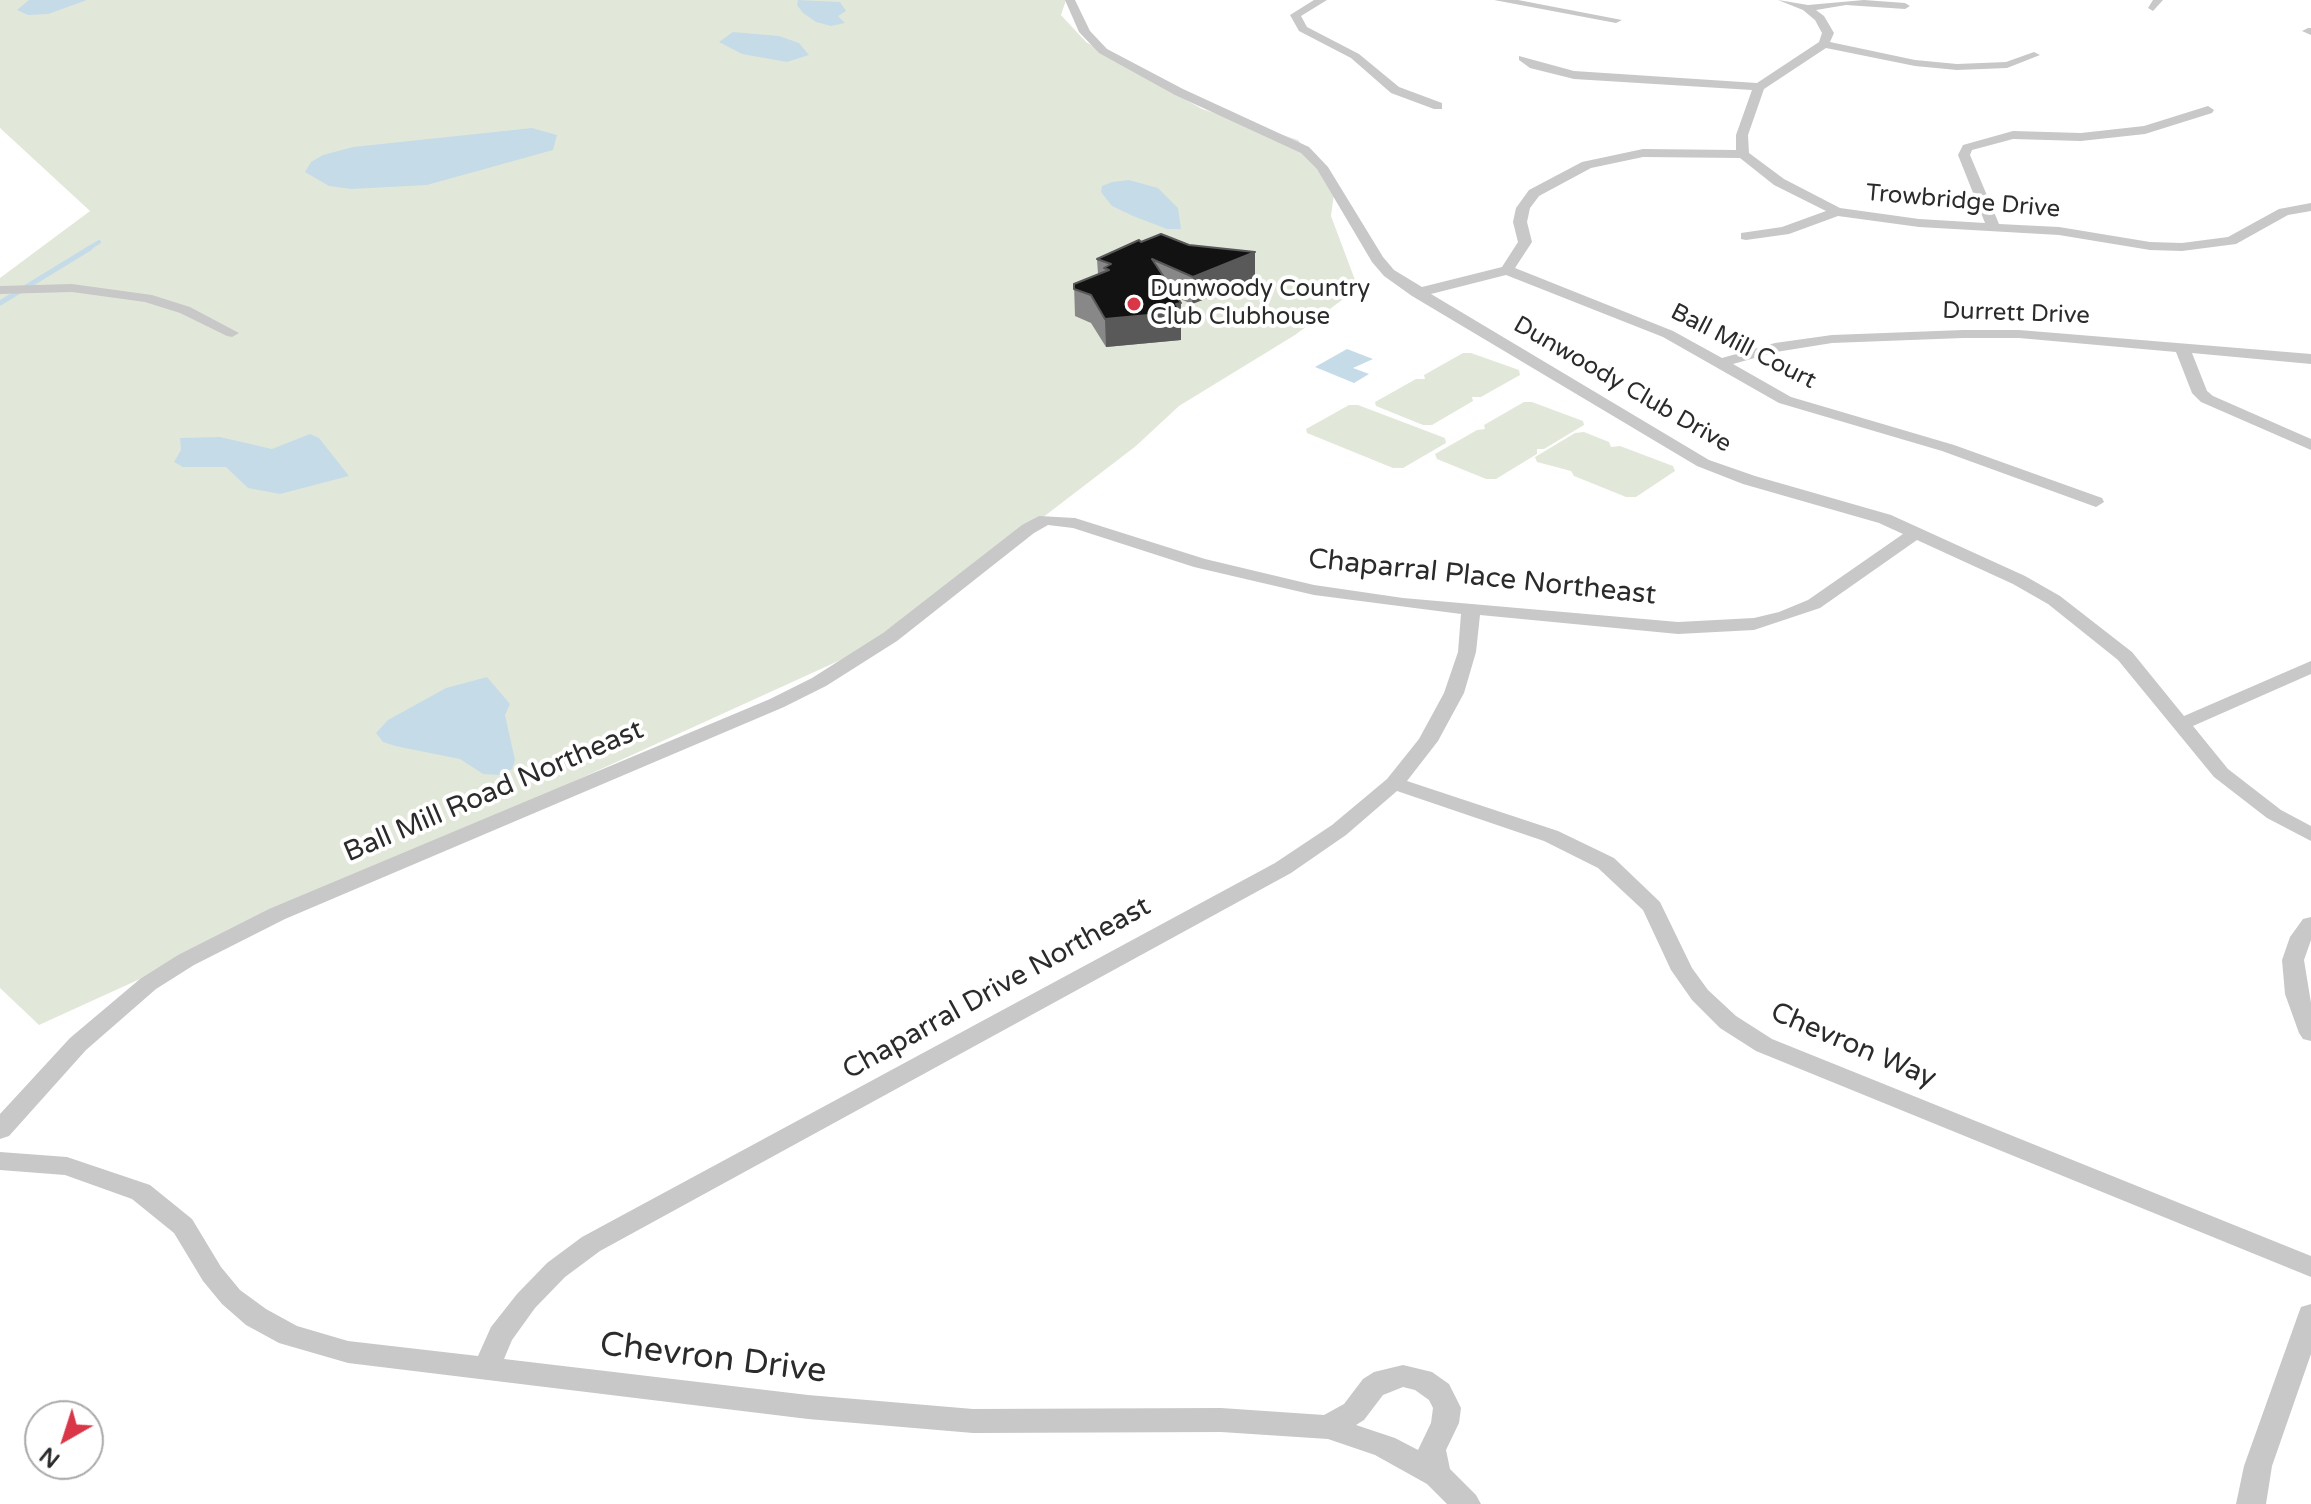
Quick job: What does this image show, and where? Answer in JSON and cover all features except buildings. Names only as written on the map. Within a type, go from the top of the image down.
[{"type":"street","name":"Dunwoody Club Drive","points":[[1070,0],[1085,32],[1113,57],[1305,150],[1322,167],[1377,259],[1417,293],[1703,463],[1749,480],[1871,514],[2019,580],[2089,625],[2135,667],[2195,746],[2237,787],[2311,835]]},
{"type":"street","points":[[1322,0],[1295,15],[1303,29],[1341,47],[1395,90],[1438,106]]},
{"type":"street","points":[[1499,0],[1616,20]]},
{"type":"street","points":[[1783,0],[1807,8],[1827,25],[1824,44]]},
{"type":"street","points":[[1807,8],[1846,2],[1905,6]]},
{"type":"street","points":[[1417,293],[1507,270],[1525,242],[1520,222],[1523,208],[1534,193],[1587,165],[1643,153],[1743,154],[1742,135],[1759,87],[1824,44],[1915,63],[1957,67],[2007,65],[2034,55]]},
{"type":"street","points":[[1523,58],[1534,66],[1574,75],[1759,87]]},
{"type":"street","points":[[1994,227],[1964,155],[1967,148],[2013,135],[2081,137],[2145,130],[2208,110]]},
{"type":"street","name":"Trowbridge Drive","points":[[1743,154],[1779,182],[1837,212],[1904,222],[2059,231],[2150,246],[2207,245],[2249,233],[2284,212],[2311,207]]},
{"type":"street","points":[[1746,236],[1784,231],[1837,212]]},
{"type":"street","name":"Ball Mill Court","points":[[1507,270],[1653,327],[1785,400],[1948,448],[2096,502]]},
{"type":"street","points":[[0,290],[72,288],[122,294],[185,310],[232,333]]},
{"type":"street","name":"Durrett Drive","points":[[1721,363],[1802,343],[1888,336],[2019,334],[2311,359]]},
{"type":"street","points":[[2182,348],[2200,393],[2207,399],[2311,445]]},
{"type":"street","name":"Chaparral Place Northeast","points":[[1028,529],[1045,520],[1062,520],[1268,581],[1362,598],[1678,628],[1754,624],[1814,604],[1915,533]]},
{"type":"street","name":"Ball Mill Road Northeast","points":[[0,1130],[78,1044],[148,984],[186,960],[277,914],[763,709],[819,682],[890,637],[1028,529]]},
{"type":"street","name":"Chaparral Drive Northeast","points":[[486,1369],[501,1335],[526,1301],[556,1270],[591,1244],[1283,868],[1339,830],[1394,783],[1428,741],[1454,693],[1467,652],[1471,609]]},
{"type":"street","points":[[2179,725],[2311,667]]},
{"type":"street","name":"Chevron Way","points":[[1394,783],[1551,836],[1606,863],[1652,907],[1682,970],[1700,995],[1728,1022],[1764,1045],[2311,1267]]},
{"type":"street","points":[[2311,924],[2298,942],[2293,960],[2296,994],[2311,1033]]},
{"type":"street","name":"Chevron Drive","points":[[0,1161],[67,1166],[141,1192],[183,1226],[212,1274],[231,1297],[256,1317],[289,1335],[348,1352],[808,1407],[973,1421],[1221,1420],[1328,1427],[1385,1446],[1437,1475],[1466,1504]]},
{"type":"street","points":[[2251,1504],[2258,1466],[2311,1315]]},
{"type":"street","points":[[1328,1427],[1354,1412],[1373,1387],[1384,1380],[1403,1376],[1422,1380],[1439,1392],[1447,1408],[1445,1423],[1432,1450],[1437,1475]]},
{"type":"green space","points":[[0,0],[1066,0],[1061,15],[1086,42],[1202,109],[1298,140],[1335,186],[1331,216],[1358,288],[1295,335],[1179,406],[1136,446],[1046,515],[856,653],[39,1025],[0,988],[0,278],[90,211],[0,128]]},
{"type":"green space","points":[[1463,353],[1519,370],[1520,375],[1481,397],[1472,397],[1473,401],[1432,425],[1423,425],[1376,406],[1375,402],[1416,379],[1425,379],[1424,375]]},
{"type":"green space","points":[[1524,402],[1532,402],[1583,421],[1584,425],[1544,449],[1537,449],[1537,454],[1496,479],[1486,479],[1437,459],[1435,454],[1477,430],[1485,429],[1484,425]]},
{"type":"green space","points":[[1349,405],[1358,405],[1445,438],[1446,443],[1403,468],[1393,468],[1307,433],[1306,429]]},
{"type":"green space","points":[[1584,432],[1609,442],[1611,447],[1620,446],[1673,466],[1675,471],[1636,497],[1626,497],[1574,476],[1571,471],[1537,462],[1535,457],[1575,433]]},
{"type":"water","points":[[29,0],[87,0],[48,14],[28,15],[17,10]]},
{"type":"water","points":[[798,0],[840,2],[846,11],[838,16],[845,23],[831,26],[816,22],[803,13],[797,5]]},
{"type":"water","points":[[733,32],[779,36],[799,43],[809,55],[787,62],[742,54],[719,42]]},
{"type":"water","points":[[532,128],[557,135],[553,150],[427,185],[351,189],[329,186],[305,172],[311,162],[323,155],[353,147]]},
{"type":"water","points":[[1129,180],[1158,188],[1178,208],[1181,229],[1167,229],[1112,206],[1101,192],[1102,186]]},
{"type":"water","points":[[1347,349],[1373,359],[1353,368],[1369,374],[1354,383],[1315,367]]},
{"type":"water","points":[[310,434],[319,438],[349,476],[280,494],[248,488],[226,467],[183,467],[174,462],[181,450],[180,438],[220,437],[272,449]]},
{"type":"water","points":[[487,677],[510,704],[505,715],[515,760],[512,769],[501,775],[483,774],[460,759],[383,742],[376,733],[388,720],[446,688]]},
{"type":"waterway","points":[[86,250],[99,242]]},
{"type":"waterway","points":[[0,303],[90,248]]},
{"type":"place","name":"Dunwoody Country Club Clubhouse","points":[[1134,304]]}]
